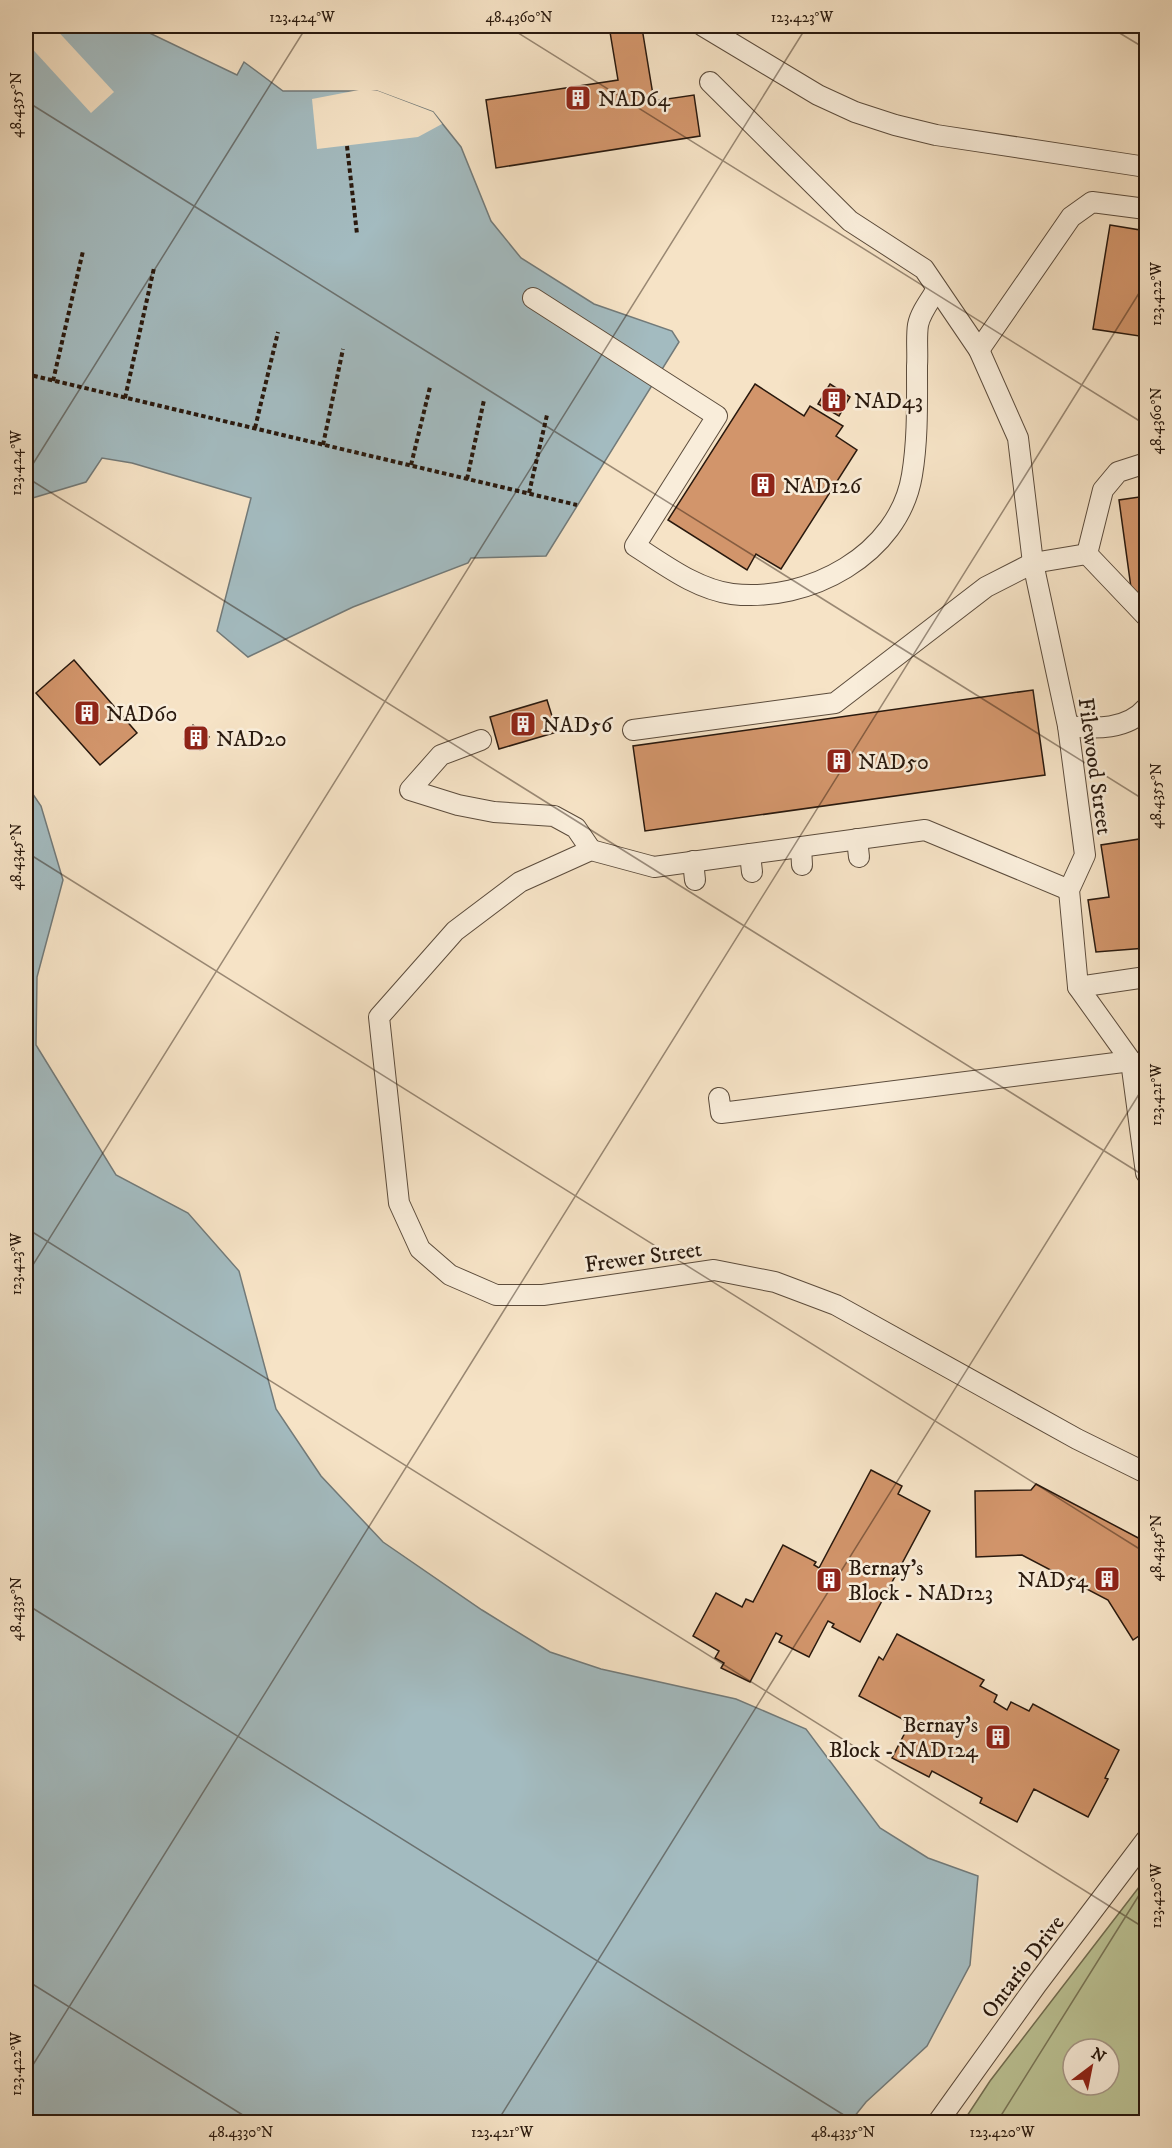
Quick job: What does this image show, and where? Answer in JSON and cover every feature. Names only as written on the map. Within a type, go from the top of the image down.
[{"type":"lane","points":[[703,26],[818,94],[855,112],[895,125],[936,135],[1146,167]]},
{"type":"lane","name":"Filewood Street","points":[[710,82],[850,221],[924,269],[979,350],[1018,438],[1033,563],[1068,726],[1085,855],[1069,890],[1078,987]]},
{"type":"lane","points":[[979,350],[1071,216],[1092,202],[1146,209]]},
{"type":"lane","points":[[532,298],[717,416],[635,546],[698,585],[731,594],[772,594],[813,585],[871,551],[897,519],[912,477],[916,431],[918,323],[937,289]]},
{"type":"lane","points":[[1087,554],[1103,490],[1118,472],[1146,463]]},
{"type":"lane","points":[[633,730],[835,703],[986,587],[1033,563],[1087,554]]},
{"type":"lane","points":[[1087,554],[1146,616]]},
{"type":"lane","points":[[1068,726],[1098,730],[1137,718],[1146,708]]},
{"type":"lane","points":[[481,740],[441,755],[410,790],[458,806],[494,812],[554,816],[576,828],[591,850],[654,867],[694,871],[910,841],[926,830],[971,852],[1069,890]]},
{"type":"lane","name":"Frewer Street","points":[[591,850],[520,882],[455,930],[379,1017],[399,1203],[420,1249],[450,1275],[496,1295],[543,1295],[714,1270],[774,1282],[836,1305],[1077,1439],[1146,1473]]},
{"type":"lane","points":[[1146,977],[1078,987],[1131,1061],[1144,1132],[1146,1173]]},
{"type":"lane","points":[[719,1098],[721,1113],[778,1098],[992,1070],[1131,1061]]},
{"type":"lane","name":"Ontario Drive","points":[[938,2122],[1037,1984],[1146,1840]]},
{"type":"path","points":[[346,146],[357,234]]},
{"type":"path","points":[[53,381],[83,251]]},
{"type":"path","points":[[125,398],[154,268]]},
{"type":"path","points":[[255,428],[278,332]]},
{"type":"path","points":[[323,445],[343,349]]},
{"type":"path","points":[[26,374],[577,505]]},
{"type":"path","points":[[411,465],[430,387]]},
{"type":"path","points":[[467,479],[484,400]]},
{"type":"path","points":[[529,493],[547,415]]},
{"type":"green space","points":[[1146,1878],[1146,2122],[963,2122],[990,2081]]},
{"type":"water","points":[[26,26],[135,26],[237,75],[244,62],[283,91],[377,91],[433,112],[461,147],[491,221],[521,258],[594,304],[672,331],[679,342],[546,556],[471,558],[468,563],[353,607],[248,657],[217,631],[251,498],[132,463],[102,458],[86,482],[26,500]]},
{"type":"water","points":[[26,784],[41,806],[63,880],[37,977],[36,1045],[116,1175],[188,1213],[239,1271],[276,1409],[321,1476],[383,1542],[482,1610],[550,1652],[601,1669],[736,1699],[806,1729],[880,1828],[928,1858],[978,1876],[970,1965],[927,2046],[866,2102],[850,2122],[26,2122]]},
{"type":"pier","points":[[31,26],[53,26],[114,92],[91,113],[26,42],[26,31]]},
{"type":"pier","points":[[364,89],[378,91],[433,112],[442,124],[418,137],[317,149],[312,99]]},
{"type":"building","name":"NAD64","points":[[642,28],[654,101],[694,95],[700,136],[496,168],[486,100],[618,80],[610,32]]},
{"type":"building","points":[[1110,225],[1146,231],[1146,337],[1093,329]]},
{"type":"building","name":"NAD126","points":[[755,384],[804,416],[810,406],[843,426],[836,436],[857,450],[781,569],[756,554],[747,570],[668,520]]},
{"type":"building","name":"NAD43","points":[[830,384],[850,397],[839,416],[818,404]]},
{"type":"building","points":[[1146,496],[1146,593],[1132,595],[1119,500]]},
{"type":"building","name":"NAD60","points":[[74,660],[137,733],[100,765],[36,693]]},
{"type":"building","name":"NAD50","points":[[1033,690],[1045,775],[645,831],[633,746]]},
{"type":"building","name":"NAD56","points":[[547,700],[557,732],[499,749],[490,717]]},
{"type":"building","name":"NAD20","points":[[193,725],[209,737],[200,750],[184,739]]},
{"type":"building","points":[[1146,838],[1146,948],[1096,952],[1088,900],[1109,897],[1101,845]]},
{"type":"building","name":"Bernay's Block - NAD123","points":[[871,1470],[902,1486],[898,1494],[930,1511],[860,1642],[832,1627],[834,1624],[828,1621],[809,1657],[779,1642],[782,1636],[776,1633],[750,1682],[721,1668],[724,1663],[715,1658],[719,1651],[693,1636],[716,1593],[742,1607],[746,1599],[753,1602],[783,1545],[816,1562],[814,1565],[819,1568]]},
{"type":"building","name":"NAD54","points":[[1036,1484],[1146,1542],[1146,1631],[1133,1640],[1108,1600],[1022,1555],[976,1557],[975,1491],[1031,1490]]},
{"type":"building","name":"Bernay's Block - NAD124","points":[[897,1634],[984,1680],[980,1686],[997,1695],[994,1702],[1007,1710],[1011,1702],[1029,1711],[1033,1704],[1119,1750],[1105,1778],[1108,1779],[1088,1817],[1034,1789],[1017,1822],[980,1803],[982,1798],[932,1771],[929,1777],[892,1758],[910,1723],[859,1696],[879,1657],[883,1660]]},
{"type":"place","name":"NAD64","points":[[578,98]]},
{"type":"place","name":"NAD43","points":[[834,400]]},
{"type":"place","name":"NAD126","points":[[763,485]]},
{"type":"place","name":"NAD60","points":[[87,713]]},
{"type":"place","name":"NAD56","points":[[523,724]]},
{"type":"place","name":"NAD20","points":[[196,738]]},
{"type":"place","name":"NAD50","points":[[839,761]]},
{"type":"place","name":"NAD54","points":[[1107,1579]]},
{"type":"place","name":"Bernay's Block - NAD123","points":[[829,1580]]},
{"type":"place","name":"Bernay's Block - NAD124","points":[[998,1737]]}]
